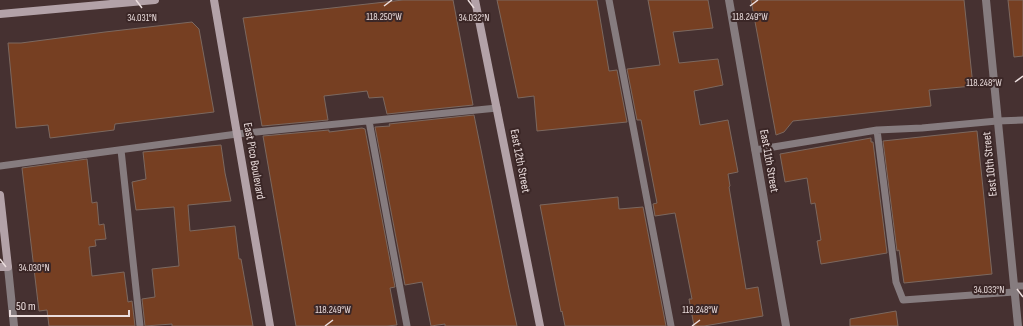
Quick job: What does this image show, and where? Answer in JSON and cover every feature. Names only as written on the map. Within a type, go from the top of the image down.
[{"type":"street","points":[[0,14],[155,0]]},
{"type":"street","name":"East Pico Boulevard","points":[[214,0],[270,326]]},
{"type":"street","name":"East 12th Street","points":[[476,0],[540,326]]},
{"type":"street","name":"East 11th Street","points":[[729,0],[786,326]]},
{"type":"street","name":"East 10th Street","points":[[986,0],[1018,326]]},
{"type":"street","points":[[0,195],[4,267],[14,326]]},
{"type":"lane","points":[[609,0],[671,326]]},
{"type":"lane","points":[[0,166],[237,134],[497,108]]},
{"type":"lane","points":[[755,150],[876,130],[1023,120]]},
{"type":"lane","points":[[369,121],[407,326]]},
{"type":"lane","points":[[876,130],[896,282],[903,300],[1014,289],[1023,286]]},
{"type":"lane","points":[[121,150],[140,326]]},
{"type":"building","points":[[403,0],[453,0],[473,105],[387,114],[383,97],[369,98],[367,91],[324,96],[328,120],[262,126],[243,18]]},
{"type":"building","points":[[497,0],[597,0],[609,71],[617,70],[627,122],[537,131],[534,96],[518,98]]},
{"type":"building","points":[[648,0],[708,0],[713,28],[673,32],[679,63],[718,59],[723,85],[694,91],[700,125],[728,120],[738,172],[728,174],[729,187],[746,289],[758,287],[763,316],[704,326],[694,326],[689,299],[692,299],[675,213],[655,216],[653,204],[657,203],[641,120],[637,120],[627,69],[660,65]]},
{"type":"building","points":[[751,0],[964,0],[973,86],[929,90],[931,106],[793,121],[784,132],[776,135]]},
{"type":"building","points":[[1008,0],[1023,0],[1023,56],[1014,57]]},
{"type":"building","points":[[192,22],[199,29],[214,112],[115,124],[114,130],[50,138],[48,125],[16,128],[8,43],[21,43]]},
{"type":"building","points":[[474,115],[517,326],[445,326],[445,324],[431,326],[422,282],[405,285],[375,127],[390,126],[389,124]]},
{"type":"building","points":[[362,128],[365,129],[395,287],[390,288],[397,325],[296,326],[263,136],[329,130],[329,132]]},
{"type":"building","points":[[977,131],[992,274],[904,283],[899,250],[897,251],[883,141]]},
{"type":"building","points":[[871,138],[871,142],[873,142],[887,253],[821,264],[817,241],[821,240],[815,203],[811,204],[807,178],[785,182],[780,154]]},
{"type":"building","points":[[221,145],[231,201],[188,205],[190,231],[235,226],[239,259],[241,259],[253,326],[172,326],[172,324],[145,326],[142,299],[155,297],[152,269],[179,266],[174,207],[136,210],[132,182],[146,179],[143,152]]},
{"type":"building","points":[[87,159],[92,203],[97,202],[99,225],[104,224],[106,239],[95,240],[96,246],[89,247],[92,276],[124,272],[128,302],[132,301],[135,326],[49,326],[47,310],[39,311],[22,168]]},
{"type":"building","points":[[618,197],[619,209],[643,207],[666,326],[565,326],[540,205]]},
{"type":"building","points":[[896,311],[898,326],[850,326],[850,319]]}]
